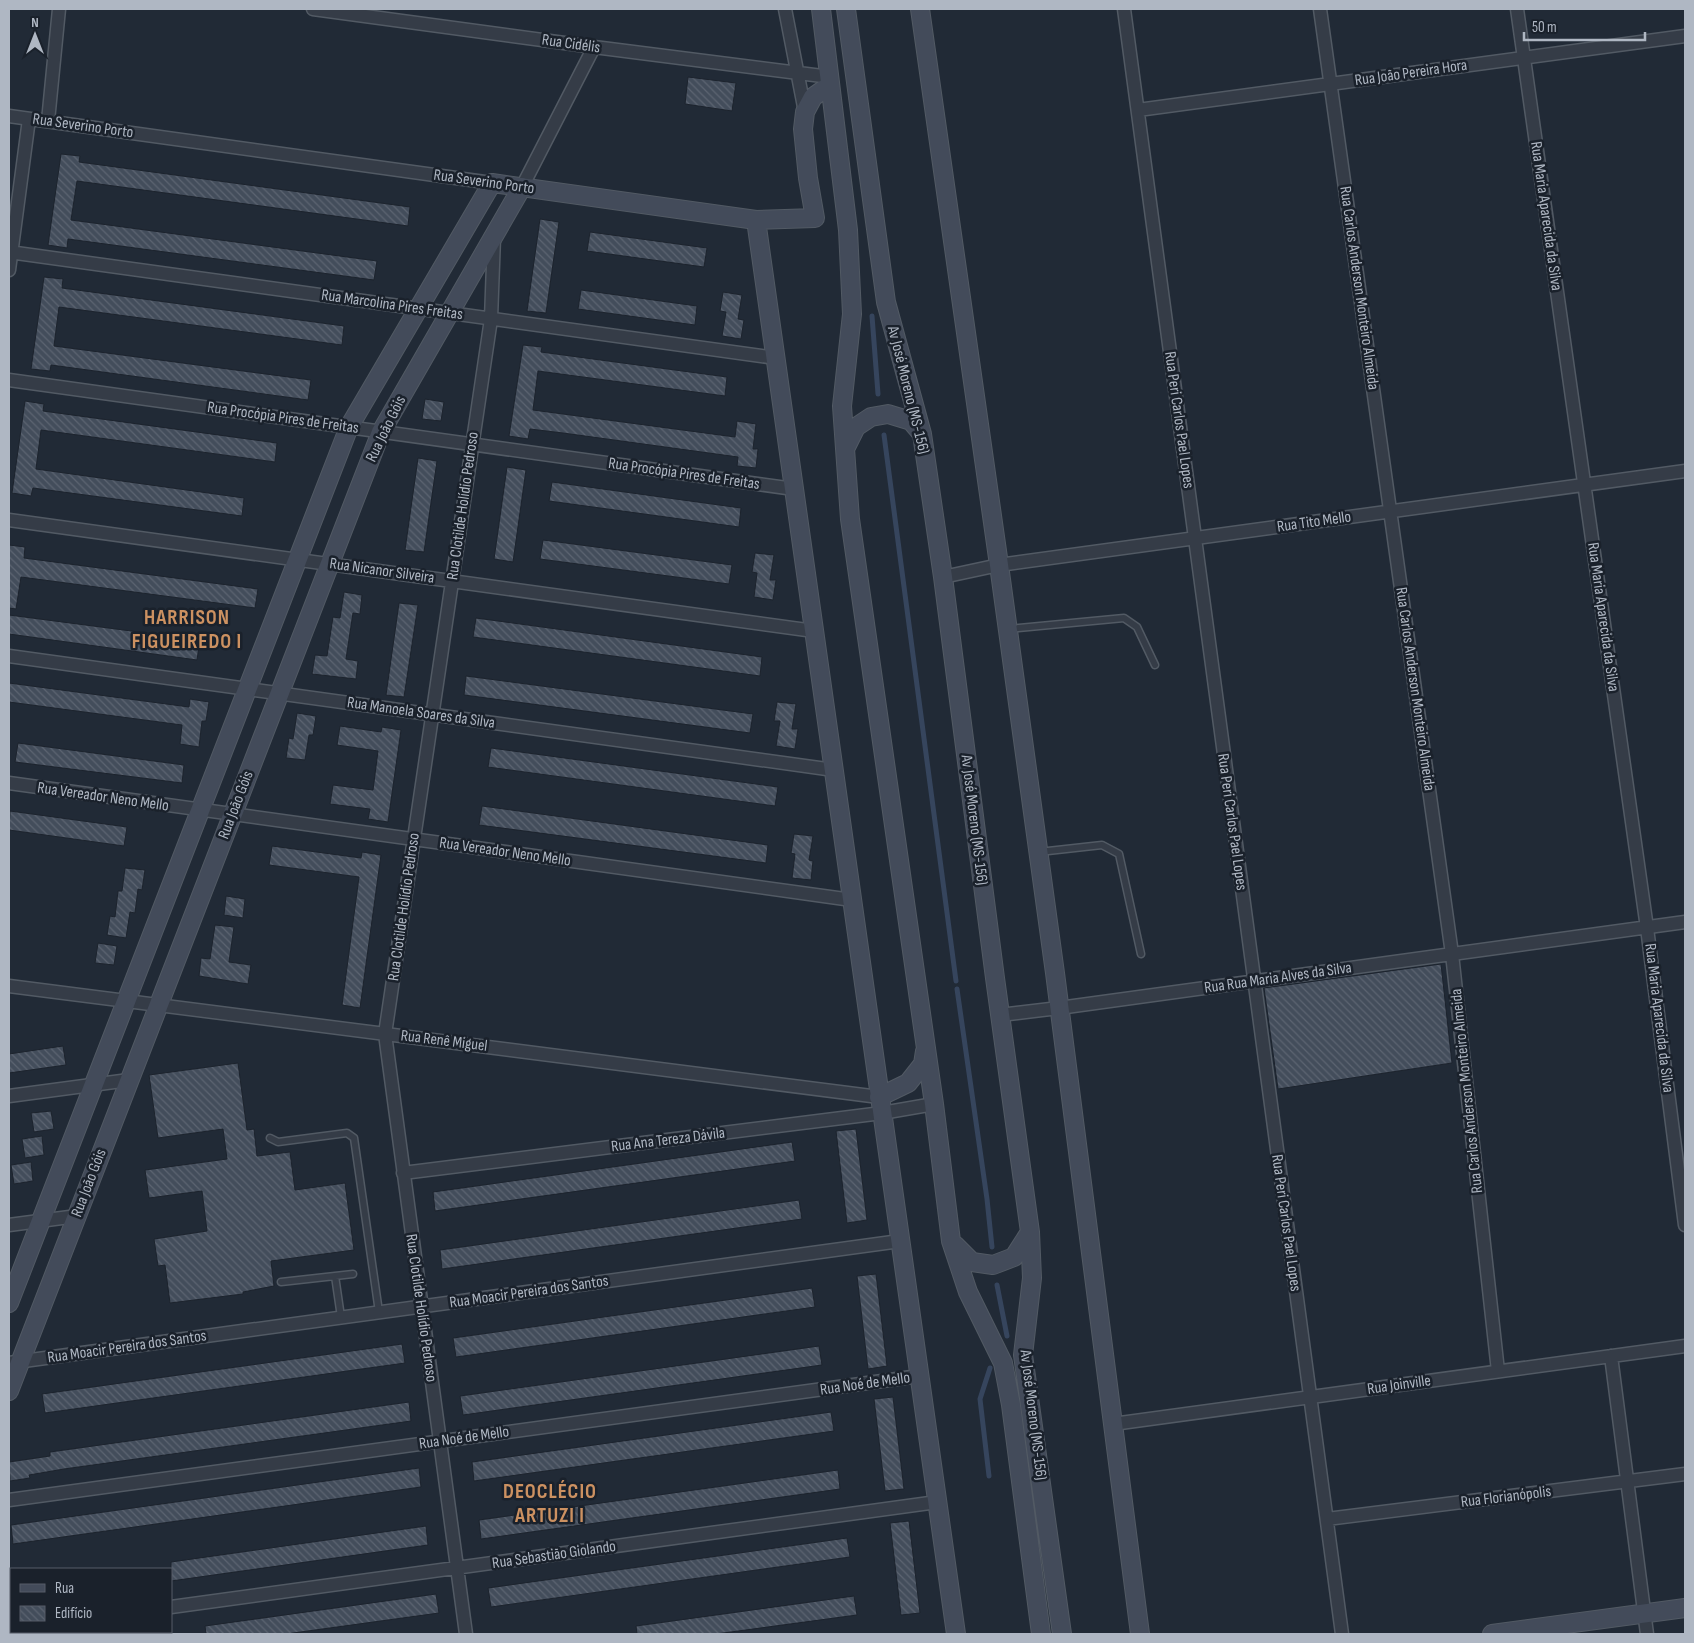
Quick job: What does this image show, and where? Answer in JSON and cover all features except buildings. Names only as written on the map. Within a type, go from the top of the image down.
[{"type":"street","points":[[48,122],[59,9]]},
{"type":"street","name":"Rua Cidélis","points":[[313,9],[797,73],[830,81]]},
{"type":"street","points":[[785,9],[805,112]]},
{"type":"street","name":"Av José Moreno (MS-156)","points":[[821,9],[848,230],[852,314],[842,406],[850,519],[934,1104],[951,1241],[968,1292],[1004,1363],[1041,1634]]},
{"type":"street","name":"Av José Moreno (MS-156)","points":[[846,9],[886,302],[922,434],[943,577],[1030,1232],[1032,1278],[1022,1355],[1062,1634]]},
{"type":"street","points":[[920,9],[1000,565],[1140,1634]]},
{"type":"street","name":"Rua Peri Carlos Pael Lopes","points":[[1124,9],[1342,1634]]},
{"type":"street","name":"Rua Carlos Anderson Monteiro Almeida","points":[[1320,9],[1452,954],[1498,1371]]},
{"type":"street","name":"Rua Maria Aparecida da Silva","points":[[1517,9],[1648,928],[1685,1225]]},
{"type":"street","name":"Rua João Pereira Hora","points":[[1138,110],[1685,36]]},
{"type":"street","points":[[522,187],[594,47]]},
{"type":"street","points":[[805,112],[813,98],[830,81]]},
{"type":"street","name":"Rua Severino Porto","points":[[9,116],[756,220],[815,218],[808,178],[803,129],[805,112]]},
{"type":"street","points":[[9,270],[30,119]]},
{"type":"street","name":"Rua João Góis","points":[[9,1303],[349,427],[492,184]]},
{"type":"street","name":"Rua Clotilde Holídio Pedroso","points":[[466,1634],[384,1034],[491,319],[494,235],[522,187]]},
{"type":"street","points":[[756,220],[956,1634]]},
{"type":"street","name":"Rua João Góis","points":[[9,1391],[14,1362],[77,1216],[381,432],[494,235]]},
{"type":"street","name":"Rua Marcolina Pires Freitas","points":[[10,252],[776,358]]},
{"type":"street","name":"Rua Procópia Pires de Freitas","points":[[9,380],[794,489]]},
{"type":"street","points":[[846,447],[856,427],[870,417],[888,414],[911,421],[922,434]]},
{"type":"street","name":"Rua Tito Mello","points":[[943,577],[1000,565],[1685,471]]},
{"type":"street","name":"Rua Nicanor Silveira","points":[[9,520],[814,631]]},
{"type":"street","name":"Rua Manoela Soares da Silva","points":[[9,656],[834,770]]},
{"type":"street","name":"Rua Vereador Neno Mello","points":[[9,783],[852,900]]},
{"type":"street","name":"Rua Rua Maria Alves da Silva","points":[[1000,1015],[1685,922]]},
{"type":"street","name":"Rua Renê Miguel","points":[[9,986],[384,1034],[881,1105]]},
{"type":"street","points":[[881,1105],[908,1083],[924,1064],[925,1049]]},
{"type":"street","points":[[9,1096],[130,1080]]},
{"type":"street","name":"Rua Ana Tereza Dávila","points":[[403,1173],[881,1105],[934,1104]]},
{"type":"street","points":[[9,1225],[77,1216]]},
{"type":"street","points":[[951,1241],[972,1262],[993,1265],[1014,1257],[1030,1232]]},
{"type":"street","name":"Rua Moacir Pereira dos Santos","points":[[14,1362],[900,1242]]},
{"type":"street","name":"Rua Joinville","points":[[1112,1424],[1685,1346]]},
{"type":"street","points":[[1611,1356],[1647,1634]]},
{"type":"street","name":"Rua Noé de Mello","points":[[9,1500],[919,1376]]},
{"type":"street","name":"Rua Florianópolis","points":[[1327,1519],[1685,1474]]},
{"type":"street","name":"Rua Sebastião Giolando","points":[[172,1607],[937,1502]]},
{"type":"street","points":[[1492,1634],[1685,1608]]},
{"type":"lane","points":[[1008,629],[1124,618],[1137,627],[1155,666]]},
{"type":"lane","points":[[1038,852],[1102,845],[1119,854],[1141,954]]},
{"type":"lane","points":[[270,1138],[278,1142],[347,1133],[354,1138],[379,1312]]},
{"type":"lane","points":[[281,1282],[353,1274]]},
{"type":"lane","points":[[335,1276],[341,1318]]},
{"type":"waterway","points":[[872,316],[878,394]]},
{"type":"waterway","points":[[884,435],[956,981]]},
{"type":"waterway","points":[[957,989],[992,1247]]},
{"type":"waterway","points":[[997,1285],[1007,1336]]},
{"type":"waterway","points":[[989,1476],[980,1399],[990,1368]]},
{"type":"district","name":"HARRISON FIGUEIREDO I","points":[[187,629]]},
{"type":"district","name":"DEOCLÉCIO ARTUZI I","points":[[550,1503]]}]
